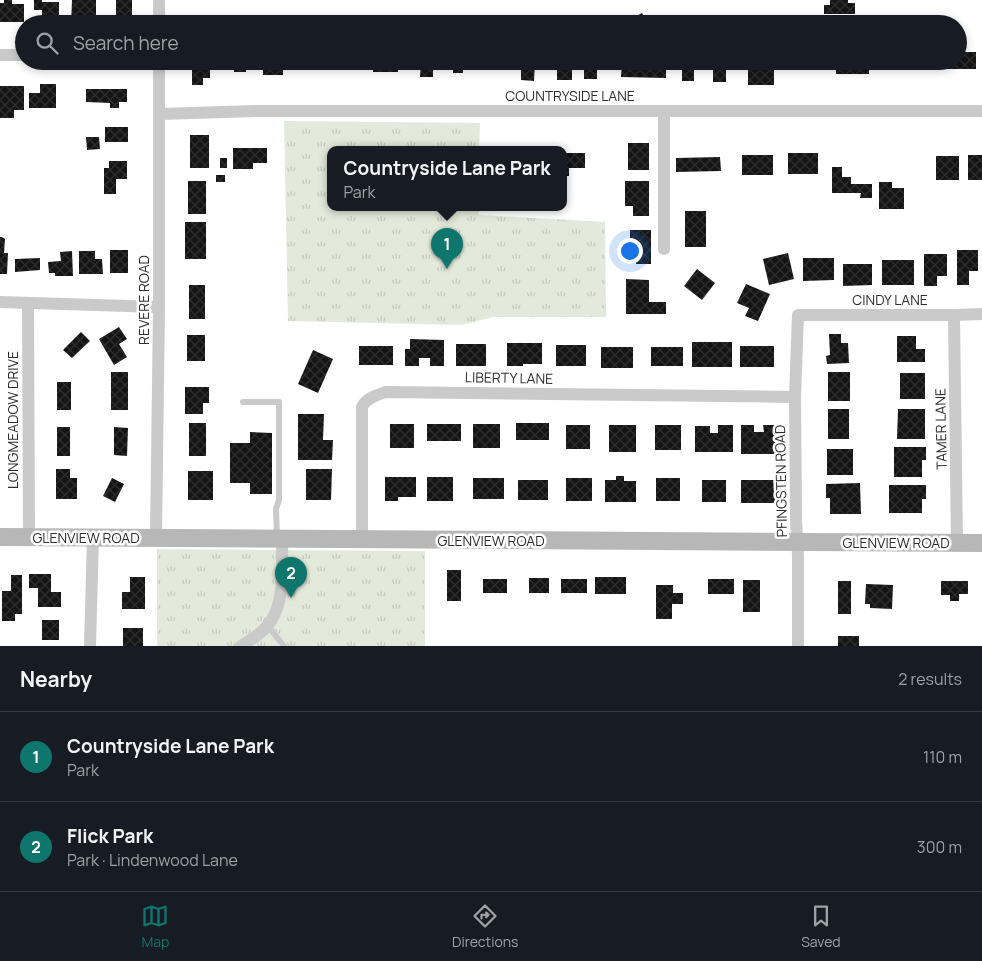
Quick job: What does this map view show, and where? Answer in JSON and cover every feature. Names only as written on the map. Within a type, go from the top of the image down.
[{"type":"main road","name":"GLENVIEW ROAD","points":[[0,537],[982,543]]},
{"type":"street","points":[[159,0],[159,15]]},
{"type":"street","points":[[0,55],[15,55]]},
{"type":"street","name":"REVERE ROAD","points":[[156,538],[159,307],[159,70]]},
{"type":"street","name":"COUNTRYSIDE LANE","points":[[159,114],[258,111],[982,111]]},
{"type":"street","points":[[664,111],[664,249]]},
{"type":"street","points":[[0,302],[159,307]]},
{"type":"street","name":"LONGMEADOW DRIVE","points":[[28,303],[29,537]]},
{"type":"street","name":"CINDY LANE","points":[[798,315],[982,314]]},
{"type":"street","name":"PFINGSTEN ROAD","points":[[798,315],[795,398],[798,646]]},
{"type":"street","name":"TAMER LANE","points":[[954,315],[957,543]]},
{"type":"street","name":"LIBERTY LANE","points":[[362,540],[362,407],[364,402],[386,392],[795,398]]},
{"type":"street","points":[[90,646],[93,538]]},
{"type":"street","points":[[241,646],[268,626],[276,612],[281,585],[280,539]]},
{"type":"lane","points":[[243,402],[279,402],[279,500],[276,509],[280,539]]},
{"type":"lane","points":[[268,626],[284,646]]},
{"type":"green space","points":[[284,121],[480,123],[479,146],[327,146],[327,211],[479,211],[479,215],[605,222],[606,317],[493,317],[462,325],[288,321]]},
{"type":"green space","points":[[157,549],[425,551],[425,646],[157,646]]},
{"type":"building","points":[[4,0],[12,0],[12,4],[24,4],[24,15],[15,15],[15,22],[0,22],[0,3],[4,3]]},
{"type":"building","points":[[34,0],[59,2],[59,15],[42,15],[42,10],[34,10]]},
{"type":"building","points":[[72,0],[96,0],[96,15],[71,15]]},
{"type":"building","points":[[116,0],[132,0],[132,15],[116,15]]},
{"type":"building","points":[[830,0],[848,0],[848,3],[855,3],[855,14],[824,14],[824,5],[830,5]]},
{"type":"building","points":[[967,52],[976,52],[976,69],[967,69]]},
{"type":"building","points":[[192,70],[210,70],[210,78],[203,78],[203,85],[192,85]]},
{"type":"building","points":[[234,70],[246,70],[246,72],[234,72]]},
{"type":"building","points":[[263,70],[283,70],[283,75],[263,75]]},
{"type":"building","points":[[373,70],[398,70],[398,72],[373,72]]},
{"type":"building","points":[[420,70],[433,70],[433,77],[420,77]]},
{"type":"building","points":[[453,70],[463,70],[463,73],[453,73]]},
{"type":"building","points":[[521,70],[535,70],[534,81],[521,80]]},
{"type":"building","points":[[557,70],[572,70],[572,80],[557,80]]},
{"type":"building","points":[[584,70],[597,70],[597,79],[584,79]]},
{"type":"building","points":[[621,70],[666,70],[666,78],[621,77]]},
{"type":"building","points":[[682,70],[694,70],[694,81],[682,81]]},
{"type":"building","points":[[713,70],[726,70],[726,82],[713,82]]},
{"type":"building","points":[[748,70],[774,70],[774,85],[748,85]]},
{"type":"building","points":[[836,70],[869,70],[869,74],[836,74]]},
{"type":"building","points":[[40,84],[56,84],[56,108],[29,108],[29,93],[40,93]]},
{"type":"building","points":[[0,86],[24,86],[24,110],[14,110],[14,118],[0,118]]},
{"type":"building","points":[[86,89],[127,89],[127,102],[119,102],[119,108],[110,108],[110,103],[86,102]]},
{"type":"building","points":[[105,127],[128,127],[128,142],[105,142]]},
{"type":"building","points":[[190,135],[209,135],[209,168],[190,168]]},
{"type":"building","points":[[86,137],[99,137],[100,149],[87,150]]},
{"type":"building","points":[[628,143],[649,143],[649,170],[628,170]]},
{"type":"building","points":[[233,148],[267,148],[267,163],[253,163],[253,169],[233,169]]},
{"type":"building","points":[[567,153],[585,153],[585,168],[569,168],[569,176],[567,176]]},
{"type":"building","points":[[788,153],[818,153],[818,174],[788,174]]},
{"type":"building","points":[[742,155],[773,155],[773,175],[742,175]]},
{"type":"building","points":[[968,155],[982,155],[982,180],[968,180]]},
{"type":"building","points":[[936,156],[959,156],[959,180],[936,180]]},
{"type":"building","points":[[720,157],[721,171],[676,172],[676,158]]},
{"type":"building","points":[[220,158],[227,158],[227,168],[220,168]]},
{"type":"building","points":[[109,161],[127,161],[127,179],[116,179],[116,194],[104,194],[104,168],[109,168]]},
{"type":"building","points":[[832,167],[842,167],[842,177],[851,177],[851,184],[872,184],[872,198],[860,198],[861,193],[832,193]]},
{"type":"building","points":[[216,175],[225,175],[225,182],[216,182]]},
{"type":"building","points":[[188,181],[206,181],[206,214],[188,214]]},
{"type":"building","points":[[625,181],[649,181],[649,216],[633,216],[633,206],[625,206]]},
{"type":"building","points":[[879,182],[892,182],[892,188],[904,188],[904,209],[879,209]]},
{"type":"building","points":[[685,211],[706,211],[706,247],[685,247]]},
{"type":"building","points":[[185,222],[206,222],[206,259],[185,259]]},
{"type":"building","points":[[630,230],[651,230],[651,264],[636,264],[636,259],[630,259]]},
{"type":"building","points":[[0,237],[5,239],[4,253],[8,253],[7,274],[0,274]]},
{"type":"building","points":[[110,250],[128,250],[128,273],[110,273]]},
{"type":"building","points":[[957,250],[978,250],[978,271],[969,271],[969,285],[957,285]]},
{"type":"building","points":[[72,251],[73,276],[55,276],[55,273],[49,273],[48,262],[61,261],[60,252]]},
{"type":"building","points":[[79,251],[95,251],[95,259],[102,259],[103,274],[79,274]]},
{"type":"building","points":[[788,253],[794,279],[769,285],[763,259]]},
{"type":"building","points":[[924,254],[947,254],[947,276],[937,276],[937,286],[924,286]]},
{"type":"building","points":[[40,258],[40,270],[15,272],[15,259]]},
{"type":"building","points":[[803,258],[834,258],[834,280],[803,281]]},
{"type":"building","points":[[882,260],[914,260],[914,285],[882,285]]},
{"type":"building","points":[[843,264],[872,264],[872,285],[843,286]]},
{"type":"building","points":[[697,269],[715,283],[702,300],[684,286]]},
{"type":"building","points":[[626,279],[649,280],[649,302],[666,302],[666,314],[626,314]]},
{"type":"building","points":[[746,284],[770,294],[758,321],[745,316],[749,308],[737,303]]},
{"type":"building","points":[[189,285],[205,285],[205,319],[189,319]]},
{"type":"building","points":[[119,327],[127,339],[119,344],[127,357],[114,365],[99,339]]},
{"type":"building","points":[[81,332],[90,341],[72,358],[63,350]]},
{"type":"building","points":[[829,334],[841,334],[841,343],[848,343],[849,363],[827,364],[826,356],[830,355]]},
{"type":"building","points":[[187,335],[205,335],[205,361],[187,361]]},
{"type":"building","points":[[897,336],[916,336],[916,349],[925,349],[925,362],[897,362]]},
{"type":"building","points":[[410,339],[444,340],[444,366],[430,366],[430,358],[419,358],[419,366],[405,366],[405,349],[410,349]]},
{"type":"building","points":[[692,342],[732,342],[732,367],[692,367]]},
{"type":"building","points":[[507,343],[542,343],[542,364],[507,366]]},
{"type":"building","points":[[456,344],[486,344],[486,366],[456,366]]},
{"type":"building","points":[[556,345],[586,345],[586,366],[556,366]]},
{"type":"building","points":[[359,346],[393,346],[393,365],[359,365]]},
{"type":"building","points":[[740,346],[774,346],[774,367],[740,367]]},
{"type":"building","points":[[601,347],[633,347],[633,368],[601,368]]},
{"type":"building","points":[[651,347],[683,347],[683,366],[651,366]]},
{"type":"building","points":[[313,350],[333,359],[318,393],[298,384]]},
{"type":"building","points":[[111,372],[128,372],[128,410],[111,410]]},
{"type":"building","points":[[828,372],[850,372],[850,401],[828,401]]},
{"type":"building","points":[[900,373],[925,373],[925,399],[900,399]]},
{"type":"building","points":[[57,382],[71,382],[71,410],[57,410]]},
{"type":"building","points":[[185,387],[209,387],[209,403],[203,403],[203,414],[185,414]]},
{"type":"building","points":[[828,409],[849,409],[849,439],[828,439]]},
{"type":"building","points":[[898,409],[925,409],[925,439],[897,439]]},
{"type":"building","points":[[298,414],[324,414],[323,440],[333,440],[332,460],[298,460]]},
{"type":"building","points":[[189,423],[206,423],[206,456],[189,456]]},
{"type":"building","points":[[516,423],[549,423],[549,440],[516,440]]},
{"type":"building","points":[[390,424],[414,424],[414,448],[390,448]]},
{"type":"building","points":[[427,424],[461,424],[461,441],[427,441]]},
{"type":"building","points":[[473,424],[500,424],[500,448],[473,448]]},
{"type":"building","points":[[566,425],[590,425],[590,449],[566,449]]},
{"type":"building","points":[[609,425],[636,425],[636,452],[609,452]]},
{"type":"building","points":[[655,425],[681,425],[681,450],[655,450]]},
{"type":"building","points":[[718,425],[733,425],[733,452],[695,452],[695,426],[710,426],[710,433],[718,433]]},
{"type":"building","points":[[741,425],[754,425],[754,432],[764,432],[763,425],[779,425],[779,454],[741,454]]},
{"type":"building","points":[[57,427],[70,427],[70,456],[57,456]]},
{"type":"building","points":[[114,427],[128,428],[127,456],[114,455]]},
{"type":"building","points":[[250,432],[272,433],[272,494],[250,494],[250,483],[230,483],[230,443],[250,443]]},
{"type":"building","points":[[894,447],[926,447],[926,460],[922,460],[922,477],[894,477]]},
{"type":"building","points":[[827,449],[853,449],[853,475],[827,475]]},
{"type":"building","points":[[56,469],[70,469],[70,478],[77,478],[77,499],[56,499]]},
{"type":"building","points":[[306,469],[332,469],[331,500],[306,500]]},
{"type":"building","points":[[188,471],[213,471],[213,500],[188,500]]},
{"type":"building","points":[[616,476],[624,476],[624,481],[636,481],[636,502],[605,502],[605,480],[616,480]]},
{"type":"building","points":[[385,477],[416,477],[416,497],[398,497],[398,501],[385,501]]},
{"type":"building","points":[[427,477],[453,477],[453,501],[427,501]]},
{"type":"building","points":[[112,478],[124,484],[115,502],[103,496]]},
{"type":"building","points":[[473,478],[504,478],[504,499],[473,499]]},
{"type":"building","points":[[566,478],[592,478],[592,501],[566,501]]},
{"type":"building","points":[[656,478],[680,478],[680,501],[656,501]]},
{"type":"building","points":[[518,480],[548,480],[548,500],[518,500]]},
{"type":"building","points":[[702,480],[726,480],[726,502],[702,502]]},
{"type":"building","points":[[741,480],[775,480],[775,503],[741,503]]},
{"type":"building","points":[[860,483],[861,514],[830,514],[830,498],[826,498],[826,484]]},
{"type":"building","points":[[889,485],[926,485],[926,499],[922,499],[922,513],[889,513]]},
{"type":"building","points":[[447,570],[461,570],[461,601],[447,601]]},
{"type":"building","points":[[29,574],[51,574],[51,592],[61,592],[61,607],[38,607],[38,588],[29,588]]},
{"type":"building","points":[[11,575],[22,575],[22,614],[15,614],[15,621],[2,621],[2,591],[11,591]]},
{"type":"building","points":[[130,577],[145,577],[145,609],[122,609],[122,592],[130,592]]},
{"type":"building","points":[[595,577],[626,577],[626,594],[595,594]]},
{"type":"building","points":[[529,578],[549,578],[549,593],[529,593]]},
{"type":"building","points":[[483,579],[507,579],[507,593],[483,593]]},
{"type":"building","points":[[561,579],[587,579],[587,593],[561,593]]},
{"type":"building","points":[[708,579],[734,579],[734,594],[708,594]]},
{"type":"building","points":[[743,580],[760,580],[760,612],[743,612]]},
{"type":"building","points":[[838,581],[851,581],[851,614],[838,614]]},
{"type":"building","points":[[941,581],[968,581],[968,594],[959,594],[959,601],[950,601],[950,595],[941,595]]},
{"type":"building","points":[[866,584],[893,585],[892,609],[870,608],[870,604],[865,604]]},
{"type":"building","points":[[656,585],[673,585],[673,593],[683,593],[683,604],[672,604],[672,619],[656,619]]},
{"type":"building","points":[[42,620],[59,620],[59,640],[42,640]]},
{"type":"building","points":[[123,628],[143,628],[143,646],[123,646]]},
{"type":"building","points":[[838,636],[859,636],[859,646],[838,646]]},
{"type":"place","name":"Countryside Lane Park","points":[[447,269]]},
{"type":"place","name":"Flick Park","points":[[291,598]]}]
